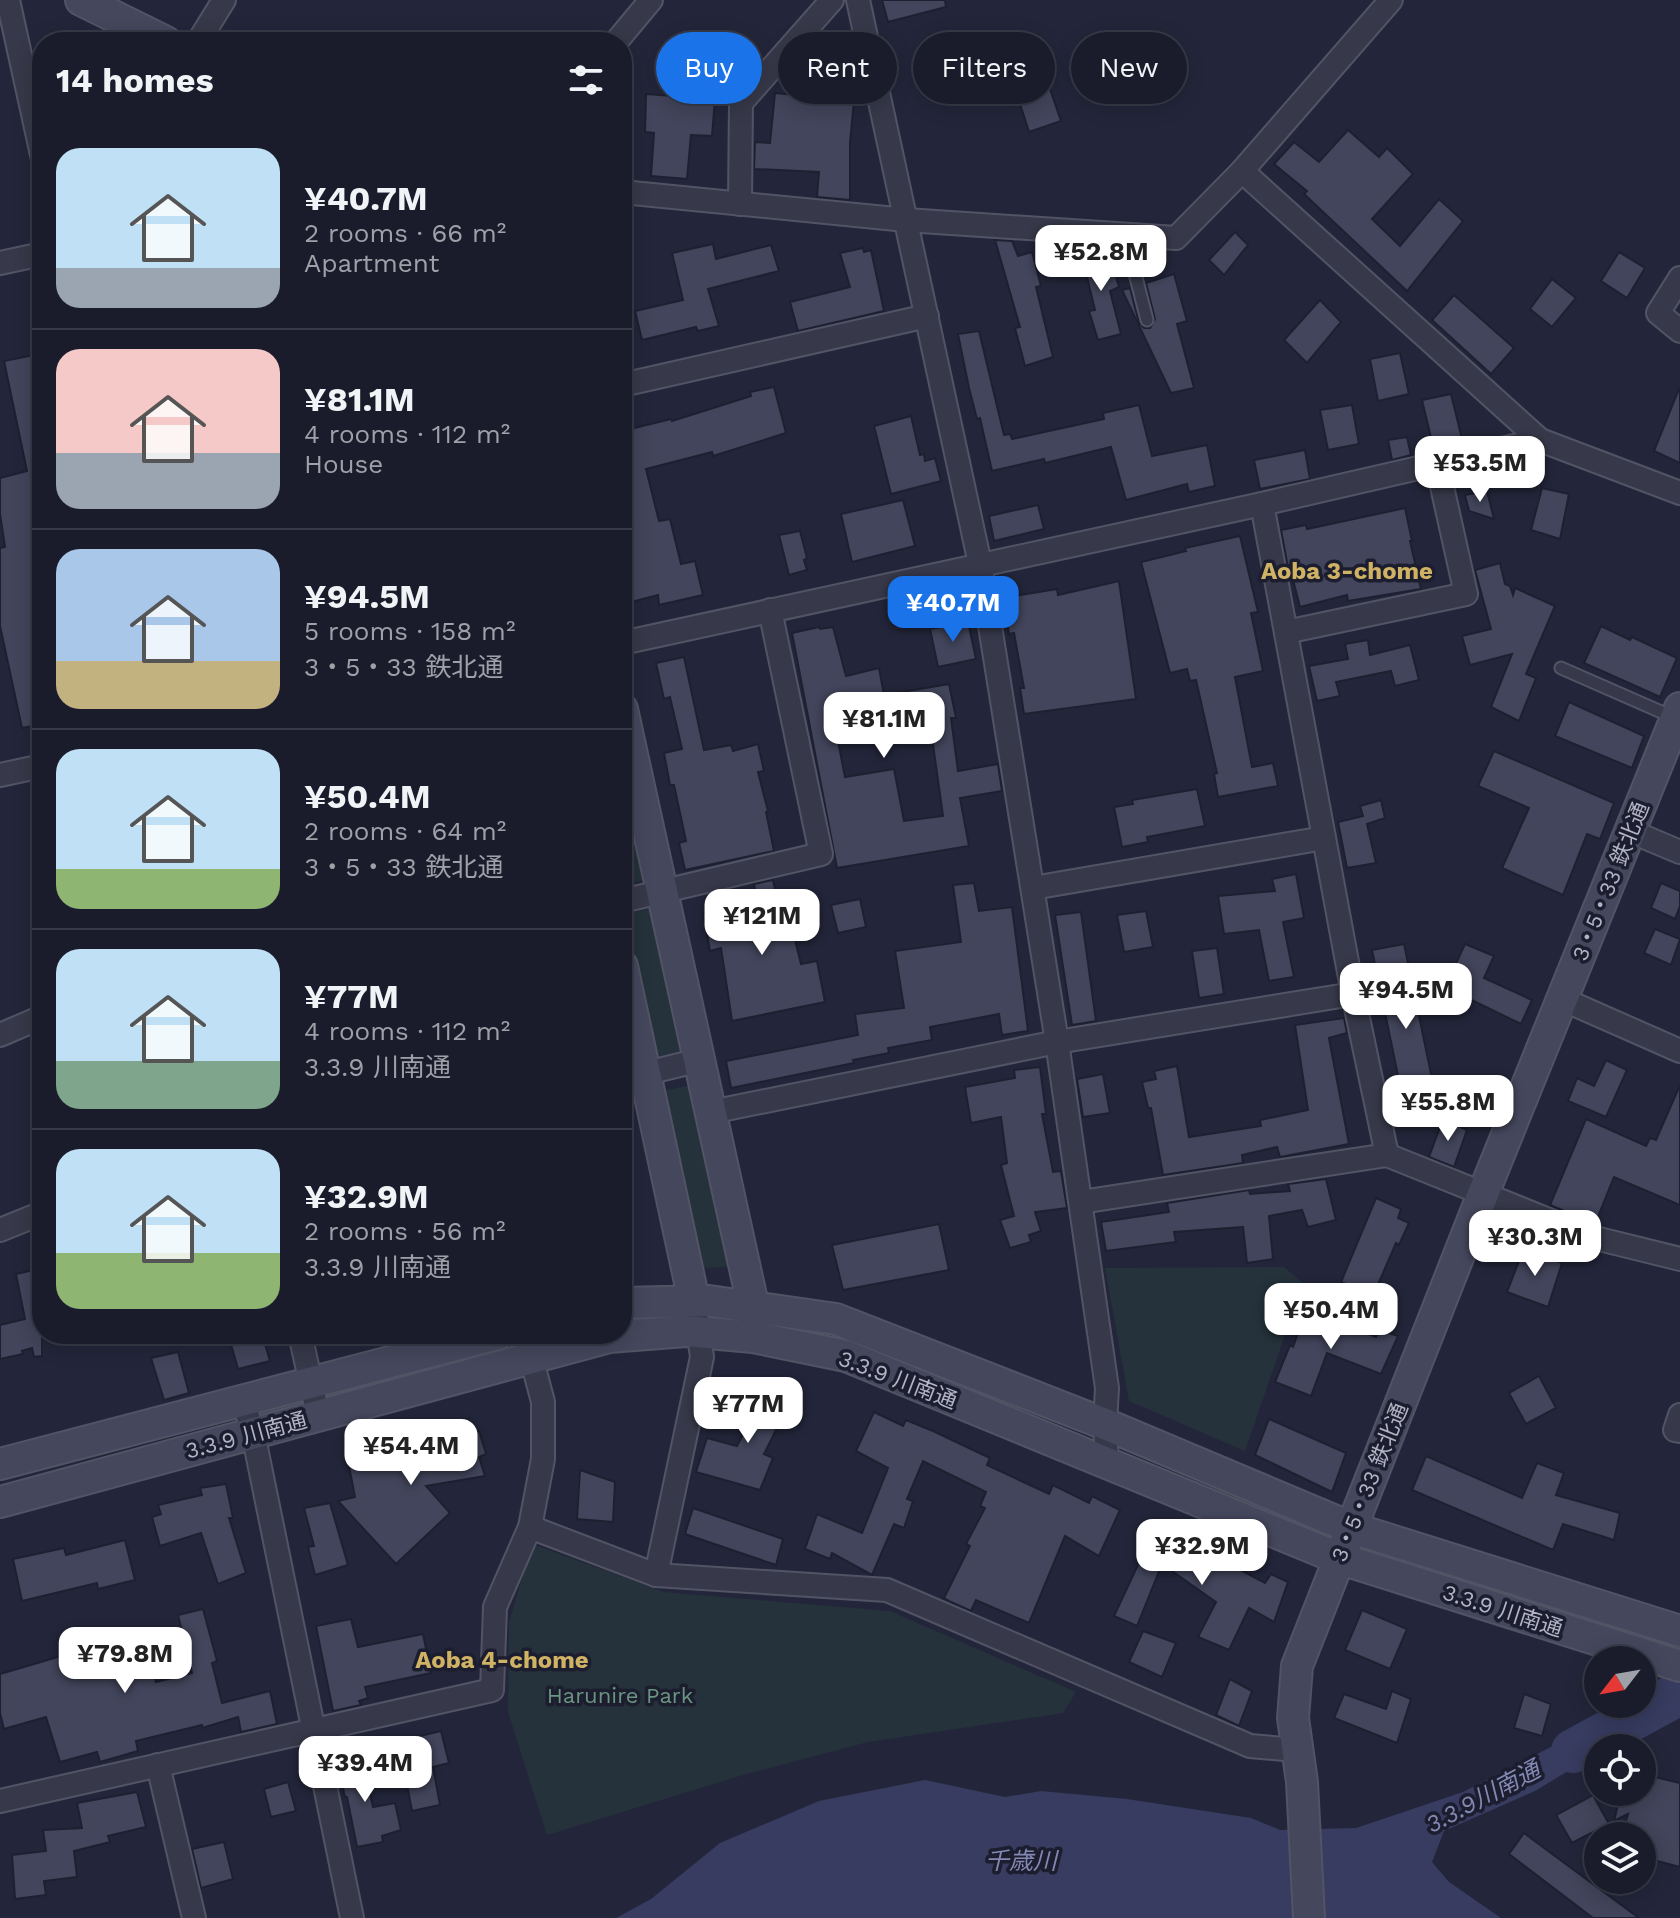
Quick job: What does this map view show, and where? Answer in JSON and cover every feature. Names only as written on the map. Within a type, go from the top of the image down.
[{"type":"street","points":[[8,0],[32,109]]},
{"type":"street","points":[[81,0],[146,32]]},
{"type":"street","points":[[204,32],[224,0]]},
{"type":"street","points":[[624,32],[651,0]]},
{"type":"street","points":[[740,204],[741,103],[832,0]]},
{"type":"street","points":[[858,0],[980,564],[1081,1202],[1107,1388],[1107,1463]]},
{"type":"street","points":[[632,193],[906,220],[1176,238],[1242,171],[1391,0]]},
{"type":"street","points":[[1242,171],[1540,440],[1680,493]]},
{"type":"street","points":[[0,263],[32,256]]},
{"type":"street","points":[[1680,278],[1658,313],[1680,331]]},
{"type":"street","points":[[632,383],[927,316]]},
{"type":"street","points":[[632,641],[1262,504],[1540,440]]},
{"type":"street","points":[[1286,632],[1466,594],[1437,464]]},
{"type":"street","points":[[1262,504],[1353,994],[1387,1155]]},
{"type":"street","points":[[632,898],[821,854],[770,610]]},
{"type":"street","name":"3・5・33 鉄北通","points":[[1309,1918],[1302,1782],[1293,1718],[1297,1666],[1483,1194],[1678,713]]},
{"type":"street","points":[[632,754],[753,1305],[753,1337]]},
{"type":"street","points":[[0,775],[32,768]]},
{"type":"street","points":[[1630,831],[1680,852]]},
{"type":"street","points":[[1033,888],[1324,838]]},
{"type":"street","points":[[711,1112],[1057,1042],[1353,994]]},
{"type":"street","points":[[1562,999],[1680,1051]]},
{"type":"street","points":[[0,1035],[32,1021]]},
{"type":"street","points":[[656,1575],[702,1357],[694,1301],[633,1076],[700,1060]]},
{"type":"street","points":[[1081,1202],[1387,1155],[1591,1237],[1680,1259]]},
{"type":"street","points":[[0,1230],[32,1217]]},
{"type":"street","name":"3.3.9 川南通","points":[[632,1303],[694,1301],[753,1305],[836,1319],[1105,1424],[1352,1528],[1680,1631]]},
{"type":"street","name":"3.3.9 川南通","points":[[632,1336],[697,1332],[753,1337],[846,1356],[1338,1558],[1679,1666]]},
{"type":"street","points":[[302,1344],[318,1415]]},
{"type":"street","name":"3.3.9 川南通","points":[[0,1464],[459,1344]]},
{"type":"street","points":[[0,1801],[492,1690],[495,1607],[530,1527],[543,1459],[543,1402],[527,1346]]},
{"type":"street","name":"3.3.9 川南通","points":[[0,1502],[318,1415],[527,1346]]},
{"type":"street","points":[[243,1400],[253,1433],[352,1918]]},
{"type":"street","points":[[1680,1415],[1675,1430],[1680,1431]]},
{"type":"street","points":[[530,1527],[656,1575],[887,1590],[1250,1746],[1297,1750]]},
{"type":"street","points":[[158,1765],[194,1918]]},
{"type":"lane","points":[[1125,235],[1147,320]]},
{"type":"lane","points":[[1561,668],[1678,713]]},
{"type":"green space","points":[[632,805],[648,879],[632,883]]},
{"type":"green space","points":[[656,907],[688,1050],[654,1057],[632,959],[632,913]]},
{"type":"green space","points":[[691,1085],[735,1266],[704,1268],[663,1091]]},
{"type":"green space","points":[[1284,1267],[1303,1283],[1245,1451],[1129,1401],[1105,1268]]},
{"type":"green space","name":"Harunire Park","points":[[532,1544],[664,1592],[890,1611],[1076,1692],[1063,1713],[868,1742],[743,1775],[547,1835],[508,1712],[509,1623]]},
{"type":"water","name":"千歳川","points":[[1607,1718],[1619,1718],[1634,1731],[1629,1734],[1584,1734],[1584,1761],[1535,1791],[1444,1831],[1432,1862],[1449,1882],[1501,1918],[616,1918],[651,1899],[720,1843],[819,1801],[925,1780],[1005,1797],[1041,1791],[1127,1799],[1251,1818],[1280,1830],[1356,1828],[1463,1792]]},
{"type":"building","points":[[882,0],[945,0],[946,7],[888,22]]},
{"type":"building","points":[[775,93],[778,93],[778,104],[854,104],[850,200],[817,197],[819,172],[754,169],[755,142],[770,143]]},
{"type":"building","points":[[646,94],[656,95],[656,104],[715,104],[712,136],[691,135],[687,179],[651,176],[654,133],[645,132]]},
{"type":"building","points":[[1020,104],[1055,104],[1061,121],[1029,132]]},
{"type":"building","points":[[1348,130],[1379,157],[1387,148],[1413,174],[1372,219],[1400,246],[1439,199],[1463,221],[1407,291],[1304,194],[1307,191],[1274,164],[1294,142],[1319,162]]},
{"type":"building","points":[[1235,232],[1248,245],[1224,275],[1209,260]]},
{"type":"building","points":[[995,240],[1012,241],[1018,256],[1032,252],[1041,286],[1036,287],[1053,357],[1025,366],[1015,328],[1020,327]]},
{"type":"building","points":[[713,244],[716,259],[771,245],[779,271],[708,289],[719,326],[698,331],[696,327],[642,340],[635,311],[683,300],[672,253]]},
{"type":"building","points":[[1098,247],[1104,269],[1113,266],[1119,287],[1110,291],[1121,334],[1098,340],[1089,311],[1095,310],[1080,248]]},
{"type":"building","points":[[863,248],[864,252],[871,250],[884,311],[798,331],[790,302],[850,287],[840,253]]},
{"type":"building","points":[[1619,252],[1645,268],[1627,298],[1601,281]]},
{"type":"building","points":[[1174,274],[1187,321],[1177,324],[1194,388],[1171,393],[1122,290],[1130,288],[1139,323],[1144,328],[1150,328],[1155,319],[1146,283]]},
{"type":"building","points":[[1552,279],[1576,298],[1552,327],[1530,309]]},
{"type":"building","points":[[1454,295],[1514,348],[1491,374],[1432,320]]},
{"type":"building","points":[[1320,300],[1341,322],[1307,363],[1284,340]]},
{"type":"building","points":[[979,331],[1004,435],[1010,434],[1012,439],[1104,419],[1103,413],[1139,405],[1152,456],[1207,445],[1215,486],[1189,492],[1187,484],[1126,500],[1111,447],[1045,463],[1044,459],[992,471],[958,334]]},
{"type":"building","points":[[1400,353],[1409,394],[1378,401],[1370,359]]},
{"type":"building","points":[[32,355],[32,726],[22,728],[0,626],[0,548],[5,547],[0,514],[0,478],[27,471],[4,361]]},
{"type":"building","points":[[774,387],[786,433],[713,456],[712,452],[646,469],[659,521],[670,519],[681,564],[695,561],[703,595],[659,605],[658,595],[632,602],[632,429],[672,421],[751,396],[750,392]]},
{"type":"building","points":[[1680,389],[1680,463],[1654,451]]},
{"type":"building","points":[[1451,394],[1462,439],[1433,446],[1422,400]]},
{"type":"building","points":[[1352,405],[1359,444],[1328,450],[1320,410]]},
{"type":"building","points":[[911,416],[920,455],[924,454],[925,461],[935,458],[941,481],[891,494],[874,426]]},
{"type":"building","points":[[1407,437],[1411,455],[1392,460],[1388,440]]},
{"type":"building","points":[[1305,450],[1310,479],[1260,489],[1254,460]]},
{"type":"building","points":[[1542,488],[1569,494],[1560,539],[1531,530]]},
{"type":"building","points":[[1487,491],[1494,519],[1469,511],[1465,495]]},
{"type":"building","points":[[903,500],[915,546],[852,562],[841,514]]},
{"type":"building","points":[[1038,505],[1044,529],[994,541],[989,516]]},
{"type":"building","points":[[1405,508],[1421,589],[1348,601],[1347,595],[1300,607],[1289,573],[1281,530],[1306,525],[1307,529]]},
{"type":"building","points":[[800,531],[807,570],[789,575],[779,535]]},
{"type":"building","points":[[1240,536],[1258,612],[1251,613],[1263,671],[1235,677],[1252,767],[1273,763],[1278,786],[1218,797],[1214,774],[1217,773],[1196,680],[1190,681],[1187,669],[1170,673],[1141,562]]},
{"type":"building","points":[[1500,563],[1505,584],[1510,586],[1513,595],[1515,588],[1555,606],[1526,674],[1536,678],[1519,721],[1491,707],[1512,654],[1470,665],[1462,636],[1491,629],[1475,570]]},
{"type":"building","points":[[1119,581],[1136,699],[1024,714],[1020,688],[1024,688],[1014,633],[1009,634],[1002,598],[1057,589],[1058,595]]},
{"type":"building","points":[[968,622],[976,659],[938,667],[930,629]]},
{"type":"building","points":[[1601,626],[1677,658],[1660,697],[1584,663]]},
{"type":"building","points":[[833,627],[846,676],[879,668],[884,695],[949,684],[956,718],[951,718],[958,771],[998,764],[1002,791],[960,798],[969,846],[837,868],[792,633]],"holes":[[[924,718],[926,724],[930,723],[943,816],[904,821],[894,769],[845,777],[838,741]]]},
{"type":"building","points":[[1368,640],[1370,655],[1410,645],[1419,680],[1395,686],[1391,671],[1336,682],[1340,696],[1317,701],[1309,666],[1348,659],[1345,644]]},
{"type":"building","points":[[684,657],[704,750],[731,745],[733,751],[758,744],[764,771],[758,772],[774,851],[685,870],[679,843],[686,841],[664,753],[682,749],[670,697],[664,699],[656,663]]},
{"type":"building","points":[[1569,702],[1644,736],[1632,768],[1555,736]]},
{"type":"building","points":[[1494,751],[1614,803],[1600,839],[1587,834],[1563,895],[1502,868],[1529,808],[1478,786]]},
{"type":"building","points":[[1197,789],[1205,826],[1147,837],[1148,842],[1122,847],[1114,807],[1133,804],[1132,800]]},
{"type":"building","points":[[1381,800],[1385,818],[1367,824],[1376,863],[1347,868],[1338,822],[1363,816],[1360,806]]},
{"type":"building","points":[[1296,874],[1304,918],[1283,922],[1294,977],[1269,981],[1259,930],[1224,934],[1218,896],[1275,891],[1272,879]]},
{"type":"building","points":[[773,880],[777,898],[784,895],[801,964],[817,961],[825,1002],[732,1021],[721,948],[710,951],[703,913],[757,904],[754,884]]},
{"type":"building","points":[[974,883],[979,911],[1012,907],[1028,1031],[1002,1035],[999,1014],[930,1027],[932,1040],[888,1048],[889,1053],[853,1060],[854,1063],[731,1088],[726,1061],[858,1035],[855,1014],[904,1008],[895,951],[961,942],[953,885]]},
{"type":"building","points":[[1661,883],[1680,891],[1680,906],[1675,919],[1651,908]]},
{"type":"building","points":[[860,899],[866,927],[838,933],[831,905]]},
{"type":"building","points":[[1146,911],[1153,947],[1124,952],[1117,915]]},
{"type":"building","points":[[1081,912],[1096,1021],[1072,1025],[1055,915]]},
{"type":"building","points":[[1655,929],[1680,939],[1671,965],[1644,953]]},
{"type":"building","points":[[1404,944],[1439,1112],[1407,1119],[1372,950]]},
{"type":"building","points":[[1465,944],[1494,956],[1484,978],[1532,1000],[1521,1024],[1453,991],[1459,978],[1451,974]]},
{"type":"building","points":[[1217,948],[1224,994],[1199,998],[1192,951]]},
{"type":"building","points":[[1344,1018],[1347,1033],[1329,1038],[1349,1144],[1280,1157],[1277,1147],[1242,1155],[1243,1163],[1163,1175],[1151,1108],[1148,1108],[1142,1082],[1156,1079],[1154,1071],[1177,1066],[1189,1137],[1261,1126],[1260,1120],[1308,1110],[1295,1025]]},
{"type":"building","points":[[1606,1060],[1627,1070],[1606,1117],[1568,1101],[1577,1078],[1594,1086]]},
{"type":"building","points":[[1040,1067],[1046,1114],[1042,1114],[1053,1172],[1061,1171],[1067,1208],[1035,1212],[1041,1231],[1029,1235],[1031,1242],[1010,1248],[1000,1220],[1014,1216],[1001,1165],[1007,1163],[1001,1117],[971,1123],[965,1087],[1015,1078],[1014,1070]]},
{"type":"building","points":[[1103,1074],[1110,1113],[1083,1117],[1077,1079]]},
{"type":"building","points":[[1680,1085],[1680,1205],[1614,1177],[1595,1224],[1550,1205],[1586,1119],[1646,1146],[1650,1138],[1656,1140]]},
{"type":"building","points":[[1443,1119],[1467,1130],[1454,1167],[1429,1157]]},
{"type":"building","points":[[1326,1179],[1336,1220],[1308,1227],[1302,1210],[1269,1216],[1273,1259],[1247,1263],[1243,1227],[1174,1232],[1176,1242],[1106,1251],[1101,1222],[1169,1212],[1167,1203],[1249,1190],[1250,1194],[1290,1191],[1288,1184]]},
{"type":"building","points":[[1376,1198],[1401,1209],[1398,1218],[1409,1223],[1399,1245],[1396,1243],[1373,1296],[1341,1282]]},
{"type":"building","points":[[939,1224],[949,1270],[843,1290],[832,1245]]},
{"type":"building","points":[[1524,1248],[1562,1263],[1548,1307],[1507,1292]]},
{"type":"building","points":[[32,1270],[32,1344],[42,1344],[42,1356],[34,1357],[32,1348],[22,1351],[23,1354],[0,1359],[0,1325],[25,1319],[16,1274]]},
{"type":"building","points":[[1306,1310],[1376,1337],[1379,1330],[1398,1336],[1381,1374],[1327,1353],[1311,1396],[1275,1382],[1290,1345],[1293,1347]]},
{"type":"building","points":[[231,1344],[265,1344],[270,1361],[238,1369]]},
{"type":"building","points":[[178,1352],[189,1393],[164,1400],[151,1358]]},
{"type":"building","points":[[1539,1376],[1556,1408],[1526,1424],[1509,1393]]},
{"type":"building","points":[[771,1382],[794,1394],[764,1454],[773,1458],[760,1490],[696,1472],[707,1438],[737,1446]]},
{"type":"building","points":[[874,1412],[903,1426],[906,1420],[933,1431],[990,1458],[987,1465],[1049,1494],[1053,1485],[1089,1503],[1092,1496],[1120,1510],[1099,1556],[1065,1536],[1029,1623],[976,1600],[971,1611],[951,1602],[944,1598],[970,1546],[966,1544],[985,1508],[980,1506],[986,1492],[923,1461],[907,1499],[913,1501],[904,1528],[894,1524],[872,1575],[832,1553],[830,1559],[805,1549],[817,1514],[862,1533],[888,1468],[856,1451]]},
{"type":"building","points":[[469,1418],[473,1433],[479,1431],[486,1454],[479,1457],[485,1476],[426,1486],[450,1513],[396,1564],[338,1501],[355,1497],[348,1461],[399,1454],[397,1445],[451,1433],[449,1424]]},
{"type":"building","points":[[1269,1419],[1346,1453],[1332,1492],[1255,1455]]},
{"type":"building","points":[[1426,1456],[1522,1498],[1537,1463],[1564,1473],[1556,1495],[1620,1513],[1614,1540],[1563,1524],[1553,1550],[1412,1490]]},
{"type":"building","points":[[580,1470],[615,1482],[613,1522],[577,1519]]},
{"type":"building","points":[[226,1484],[233,1518],[229,1518],[246,1573],[218,1584],[201,1533],[160,1546],[152,1517],[161,1514],[158,1505],[202,1495],[200,1488]]},
{"type":"building","points":[[330,1503],[348,1565],[315,1575],[308,1547],[314,1546],[304,1508]]},
{"type":"building","points":[[693,1508],[783,1539],[776,1565],[685,1534]]},
{"type":"building","points":[[1151,1528],[1176,1544],[1180,1536],[1234,1570],[1235,1567],[1265,1583],[1271,1574],[1288,1582],[1274,1622],[1249,1608],[1229,1650],[1198,1637],[1216,1602],[1162,1564],[1137,1626],[1114,1616],[1144,1552],[1139,1548]]},
{"type":"building","points":[[125,1540],[135,1580],[98,1589],[97,1583],[22,1601],[13,1559],[64,1548],[66,1555]]},
{"type":"building","points":[[203,1609],[217,1661],[212,1663],[222,1703],[270,1691],[277,1724],[241,1732],[238,1717],[202,1728],[202,1725],[136,1741],[138,1751],[100,1762],[97,1752],[60,1762],[46,1717],[4,1729],[0,1713],[0,1674],[112,1641],[110,1634],[139,1628],[156,1682],[192,1673],[178,1615]]},
{"type":"building","points":[[1362,1610],[1407,1629],[1390,1669],[1345,1650]]},
{"type":"building","points":[[351,1619],[358,1647],[423,1634],[431,1673],[365,1687],[368,1698],[359,1701],[361,1705],[333,1711],[316,1626]]},
{"type":"building","points":[[1143,1631],[1176,1643],[1162,1677],[1129,1662]]},
{"type":"building","points":[[1230,1679],[1252,1691],[1239,1726],[1216,1715]]},
{"type":"building","points":[[1392,1691],[1411,1699],[1397,1743],[1334,1718],[1344,1694],[1386,1709]]},
{"type":"building","points":[[1524,1694],[1551,1704],[1542,1736],[1514,1728]]},
{"type":"building","points":[[441,1731],[449,1763],[433,1767],[440,1805],[412,1811],[399,1741]]},
{"type":"building","points":[[361,1752],[373,1807],[395,1803],[401,1830],[382,1836],[383,1842],[357,1847],[336,1757]]},
{"type":"building","points":[[1656,1777],[1680,1783],[1680,1867],[1656,1861],[1656,1822],[1626,1822],[1628,1814],[1614,1821],[1618,1806],[1656,1806]]},
{"type":"building","points":[[288,1782],[296,1811],[271,1817],[264,1789]]},
{"type":"building","points":[[137,1792],[146,1827],[108,1836],[110,1842],[74,1851],[77,1877],[44,1881],[46,1895],[15,1899],[12,1855],[46,1851],[43,1830],[82,1828],[77,1803]]},
{"type":"building","points":[[1584,1800],[1584,1806],[1599,1806],[1608,1822],[1584,1822],[1584,1837],[1572,1843],[1556,1815]]},
{"type":"building","points":[[1524,1833],[1584,1877],[1584,1894],[1607,1894],[1639,1918],[1593,1918],[1509,1854]]},
{"type":"building","points":[[224,1842],[233,1879],[201,1888],[192,1849]]},
{"type":"waterway","name":"3.3.9川南通","points":[[1573,1751],[1680,1693]]},
{"type":"district","name":"Aoba 3-chome","points":[[1347,571]]},
{"type":"district","name":"Aoba 4-chome","points":[[502,1660]]}]
